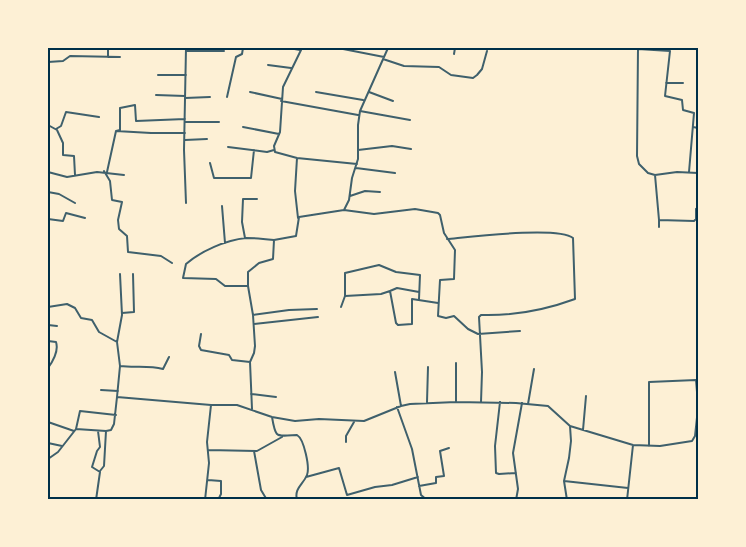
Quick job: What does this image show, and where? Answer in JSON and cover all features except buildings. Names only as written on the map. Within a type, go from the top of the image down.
[{"type":"street","points":[[108,48],[108,57]]},
{"type":"street","points":[[227,97],[237,56],[242,54],[244,48]]},
{"type":"street","points":[[274,150],[279,134],[284,85],[301,49],[289,48]]},
{"type":"street","points":[[338,48],[384,58],[405,66],[438,67],[451,75],[473,78],[478,75],[482,68],[487,51]]},
{"type":"street","points":[[344,210],[350,196],[352,178],[357,164],[360,111],[388,48]]},
{"type":"street","points":[[454,54],[455,48]]},
{"type":"street","points":[[690,172],[694,113],[683,110],[682,100],[665,96],[670,50],[638,48],[637,160],[645,172],[655,175],[675,172],[698,173]]},
{"type":"street","points":[[186,202],[186,49],[224,51]]},
{"type":"street","points":[[48,62],[62,61],[70,56],[120,57]]},
{"type":"street","points":[[268,65],[291,68]]},
{"type":"street","points":[[158,75],[186,75]]},
{"type":"street","points":[[666,83],[683,84]]},
{"type":"street","points":[[250,92],[359,115]]},
{"type":"street","points":[[316,92],[364,101]]},
{"type":"street","points":[[369,92],[393,101]]},
{"type":"street","points":[[156,95],[210,98]]},
{"type":"street","points":[[172,263],[161,256],[128,252],[127,236],[119,230],[118,220],[122,202],[112,200],[110,181],[106,172],[116,131],[120,130],[120,108],[135,105],[136,121],[219,122]]},
{"type":"street","points":[[360,111],[410,120]]},
{"type":"street","points":[[56,129],[61,126],[66,112],[98,118]]},
{"type":"street","points":[[48,125],[56,129],[63,143],[63,155],[74,156],[75,176]]},
{"type":"street","points":[[242,127],[279,134]]},
{"type":"street","points":[[693,127],[698,128]]},
{"type":"street","points":[[116,131],[185,132]]},
{"type":"street","points":[[185,140],[207,139]]},
{"type":"street","points":[[358,150],[389,146],[411,150]]},
{"type":"street","points":[[228,147],[268,152],[274,150]]},
{"type":"street","points":[[210,163],[214,178],[251,178],[254,150]]},
{"type":"street","points":[[274,150],[278,154],[297,158],[357,164]]},
{"type":"street","points":[[248,286],[225,286],[216,279],[184,278],[187,262],[225,243],[245,238],[274,240],[296,236],[298,219],[295,191],[297,158]]},
{"type":"street","points":[[356,168],[395,173]]},
{"type":"street","points":[[48,172],[65,177],[106,172],[124,174]]},
{"type":"street","points":[[655,175],[659,228]]},
{"type":"street","points":[[350,196],[366,191],[380,192]]},
{"type":"street","points":[[48,192],[59,194],[74,203]]},
{"type":"street","points":[[245,238],[242,216],[243,200],[258,199]]},
{"type":"street","points":[[222,206],[225,243]]},
{"type":"street","points":[[658,220],[694,221],[696,209],[698,208]]},
{"type":"street","points":[[298,219],[302,216],[344,210],[374,214],[412,209],[434,212],[440,216],[443,232],[455,250],[454,279],[440,280],[438,316],[446,318],[454,316],[466,328],[478,334],[520,331]]},
{"type":"street","points":[[48,219],[63,221],[66,213],[84,218]]},
{"type":"street","points":[[447,240],[486,235],[540,233],[568,235],[573,238],[575,299],[521,314],[505,316],[481,315],[478,317],[481,402]]},
{"type":"street","points":[[252,409],[250,362],[255,349],[254,324],[247,275],[250,269],[259,263],[273,259],[274,240]]},
{"type":"street","points":[[341,307],[345,296],[346,273],[379,265],[396,272],[420,274],[419,300]]},
{"type":"street","points":[[48,422],[75,430],[106,431],[113,428],[116,415],[120,366],[118,342],[122,313],[120,274]]},
{"type":"street","points":[[122,313],[134,312],[133,274]]},
{"type":"street","points":[[345,296],[382,294],[397,288],[419,292]]},
{"type":"street","points":[[390,291],[398,325],[412,324],[411,299],[438,303]]},
{"type":"street","points":[[48,307],[61,304],[71,306],[81,318],[92,320],[99,332],[118,342]]},
{"type":"street","points":[[253,315],[317,308]]},
{"type":"street","points":[[254,324],[318,316]]},
{"type":"street","points":[[48,325],[58,326]]},
{"type":"street","points":[[201,334],[199,346],[201,350],[229,355],[232,360],[250,362]]},
{"type":"street","points":[[48,341],[57,342],[58,345],[54,360],[48,368]]},
{"type":"street","points":[[120,366],[132,368],[149,366],[163,369],[169,357]]},
{"type":"street","points":[[456,363],[456,402]]},
{"type":"street","points":[[427,403],[428,367]]},
{"type":"street","points":[[528,404],[534,369]]},
{"type":"street","points":[[395,372],[401,406]]},
{"type":"street","points":[[649,446],[649,382],[696,380],[698,404]]},
{"type":"street","points":[[101,390],[118,391]]},
{"type":"street","points":[[251,394],[276,397]]},
{"type":"street","points":[[117,396],[211,405],[231,404],[252,409],[272,417],[295,421],[319,419],[368,420],[397,407],[427,403],[500,402],[528,404],[550,407],[570,426],[632,445],[649,446],[692,441],[698,423],[698,408]]},
{"type":"street","points":[[583,430],[586,396]]},
{"type":"street","points":[[500,402],[495,450],[495,472],[499,474],[516,473]]},
{"type":"street","points":[[516,500],[518,491],[513,453],[522,404]]},
{"type":"street","points":[[205,500],[209,460],[207,439],[211,405]]},
{"type":"street","points":[[397,407],[412,448],[421,495],[427,500]]},
{"type":"street","points":[[48,458],[55,455],[75,430],[80,410],[116,415]]},
{"type":"street","points":[[272,417],[276,432],[282,437]]},
{"type":"street","points":[[346,442],[346,436],[355,421]]},
{"type":"street","points":[[567,500],[564,481],[571,440],[570,426]]},
{"type":"street","points":[[98,431],[100,447],[92,467],[100,471]]},
{"type":"street","points":[[96,500],[100,471],[104,466],[106,431]]},
{"type":"street","points":[[208,450],[254,451],[282,437],[293,434],[300,437],[308,466],[306,477],[297,490],[297,500]]},
{"type":"street","points":[[48,443],[63,446]]},
{"type":"street","points":[[627,500],[632,445]]},
{"type":"street","points":[[420,486],[436,483],[436,476],[444,476],[440,450],[449,448]]},
{"type":"street","points":[[254,451],[261,490],[267,500]]},
{"type":"street","points":[[306,477],[338,468],[347,495],[418,477]]},
{"type":"street","points":[[208,480],[221,481],[221,494],[218,500]]},
{"type":"street","points":[[564,481],[628,488]]}]
